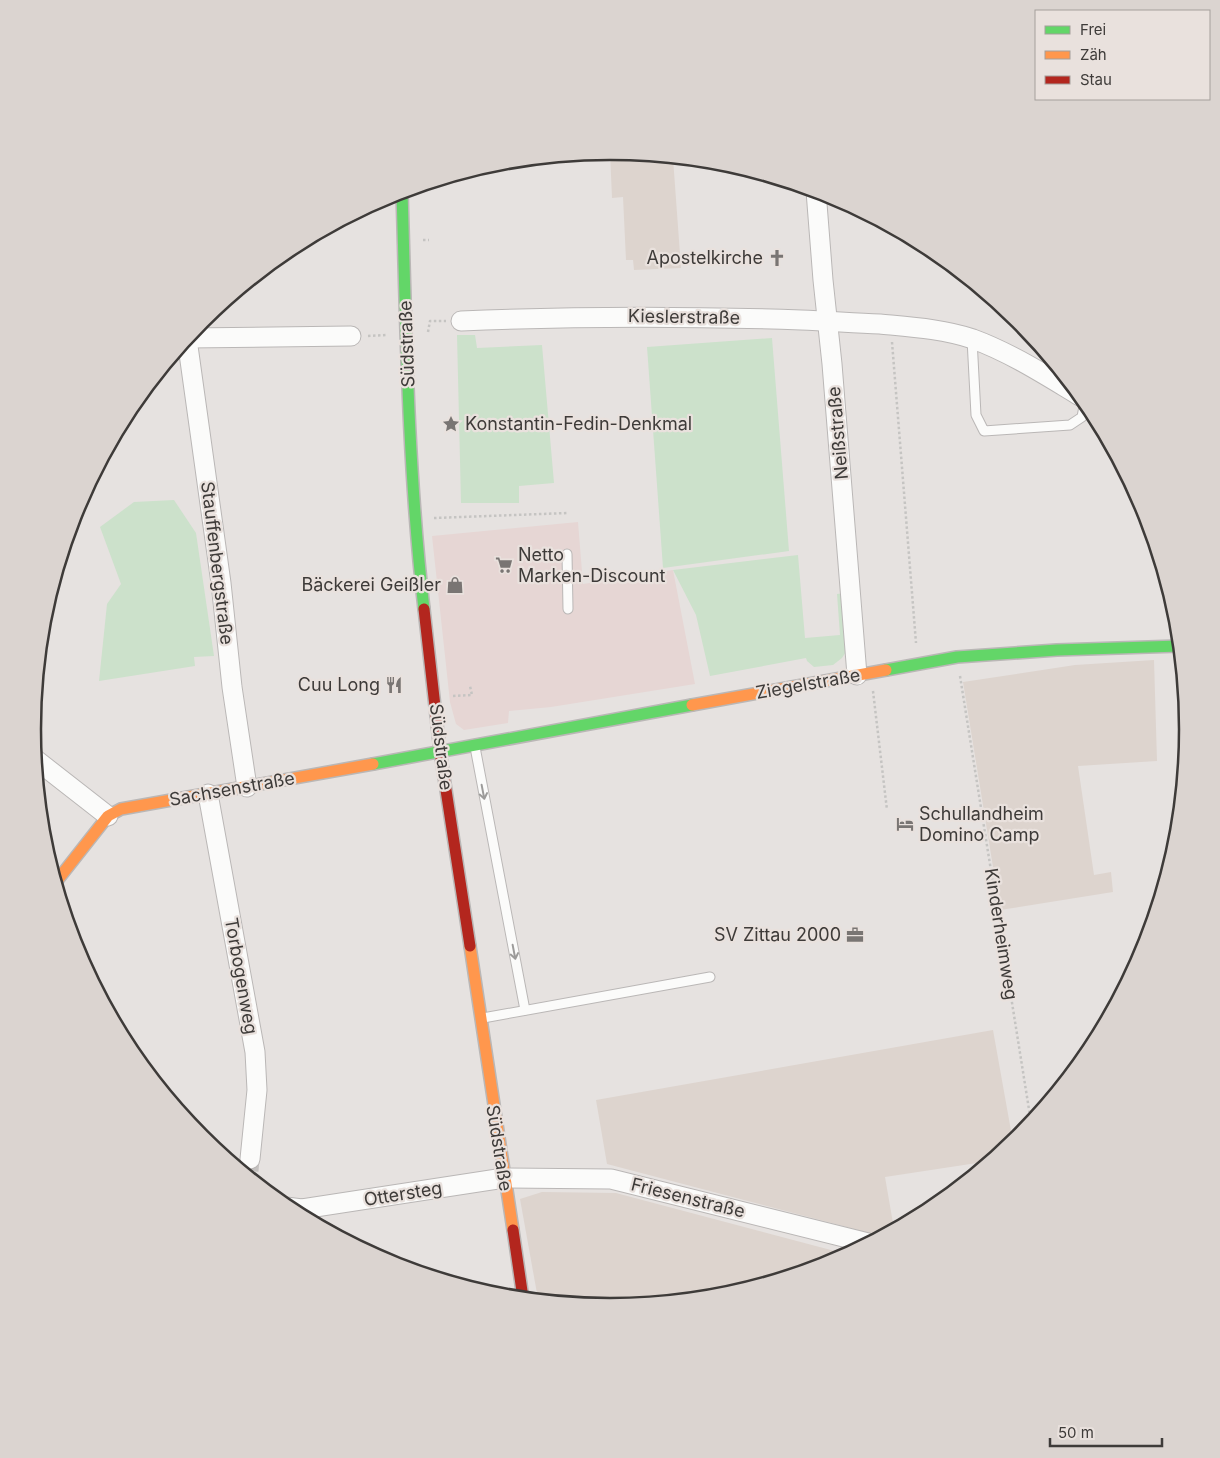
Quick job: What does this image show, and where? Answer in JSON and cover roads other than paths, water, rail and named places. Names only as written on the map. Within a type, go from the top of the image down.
[{"type":"street","name":"Südstraße","points":[[402,200],[406,335],[415,518],[434,698],[440,751],[522,1291]]},
{"type":"street","name":"Neißstraße","points":[[817,200],[864,674]]},
{"type":"street","name":"Kieslerstraße","points":[[461,320],[647,316],[828,321],[938,330],[972,339],[1007,353],[1063,386]]},
{"type":"street","name":"Stauffenbergstraße","points":[[197,339],[351,336]]},
{"type":"street","name":"Stauffenbergstraße","points":[[188,348],[221,583],[232,687],[248,787]]},
{"type":"street","name":"Ziegelstraße","points":[[440,751],[958,657],[1057,650],[1173,646]]},
{"type":"street","name":"Sachsenstraße","points":[[61,876],[108,816],[121,809],[440,751]]},
{"type":"street","points":[[42,764],[108,816]]},
{"type":"street","name":"Torbogenweg","points":[[208,794],[254,1052],[257,1090],[249,1168]]},
{"type":"street","name":"Ottersteg","points":[[305,1209],[504,1178]]},
{"type":"street","name":"Friesenstraße","points":[[504,1178],[611,1180],[858,1241]]},
{"type":"lane","points":[[972,339],[976,415],[984,431],[1070,425],[1082,417],[1083,413]]},
{"type":"lane","points":[[566,554],[568,609]]},
{"type":"lane","points":[[474,744],[525,1010]]},
{"type":"lane","points":[[480,1018],[710,977]]},
{"type":"tunnel","points":[[249,1168],[250,1159]]},
{"type":"place","name":"Apostelkirche","points":[[777,258]]},
{"type":"place","name":"Konstantin-Fedin-Denkmal","points":[[451,424]]},
{"type":"place","name":"Netto Marken-Discount","points":[[504,565]]},
{"type":"place","name":"Bäckerei Geißler","points":[[455,585]]},
{"type":"place","name":"Cuu Long","points":[[394,685]]},
{"type":"place","name":"Schullandheim Domino Camp","points":[[905,824]]},
{"type":"place","name":"SV Zittau 2000","points":[[855,935]]}]
